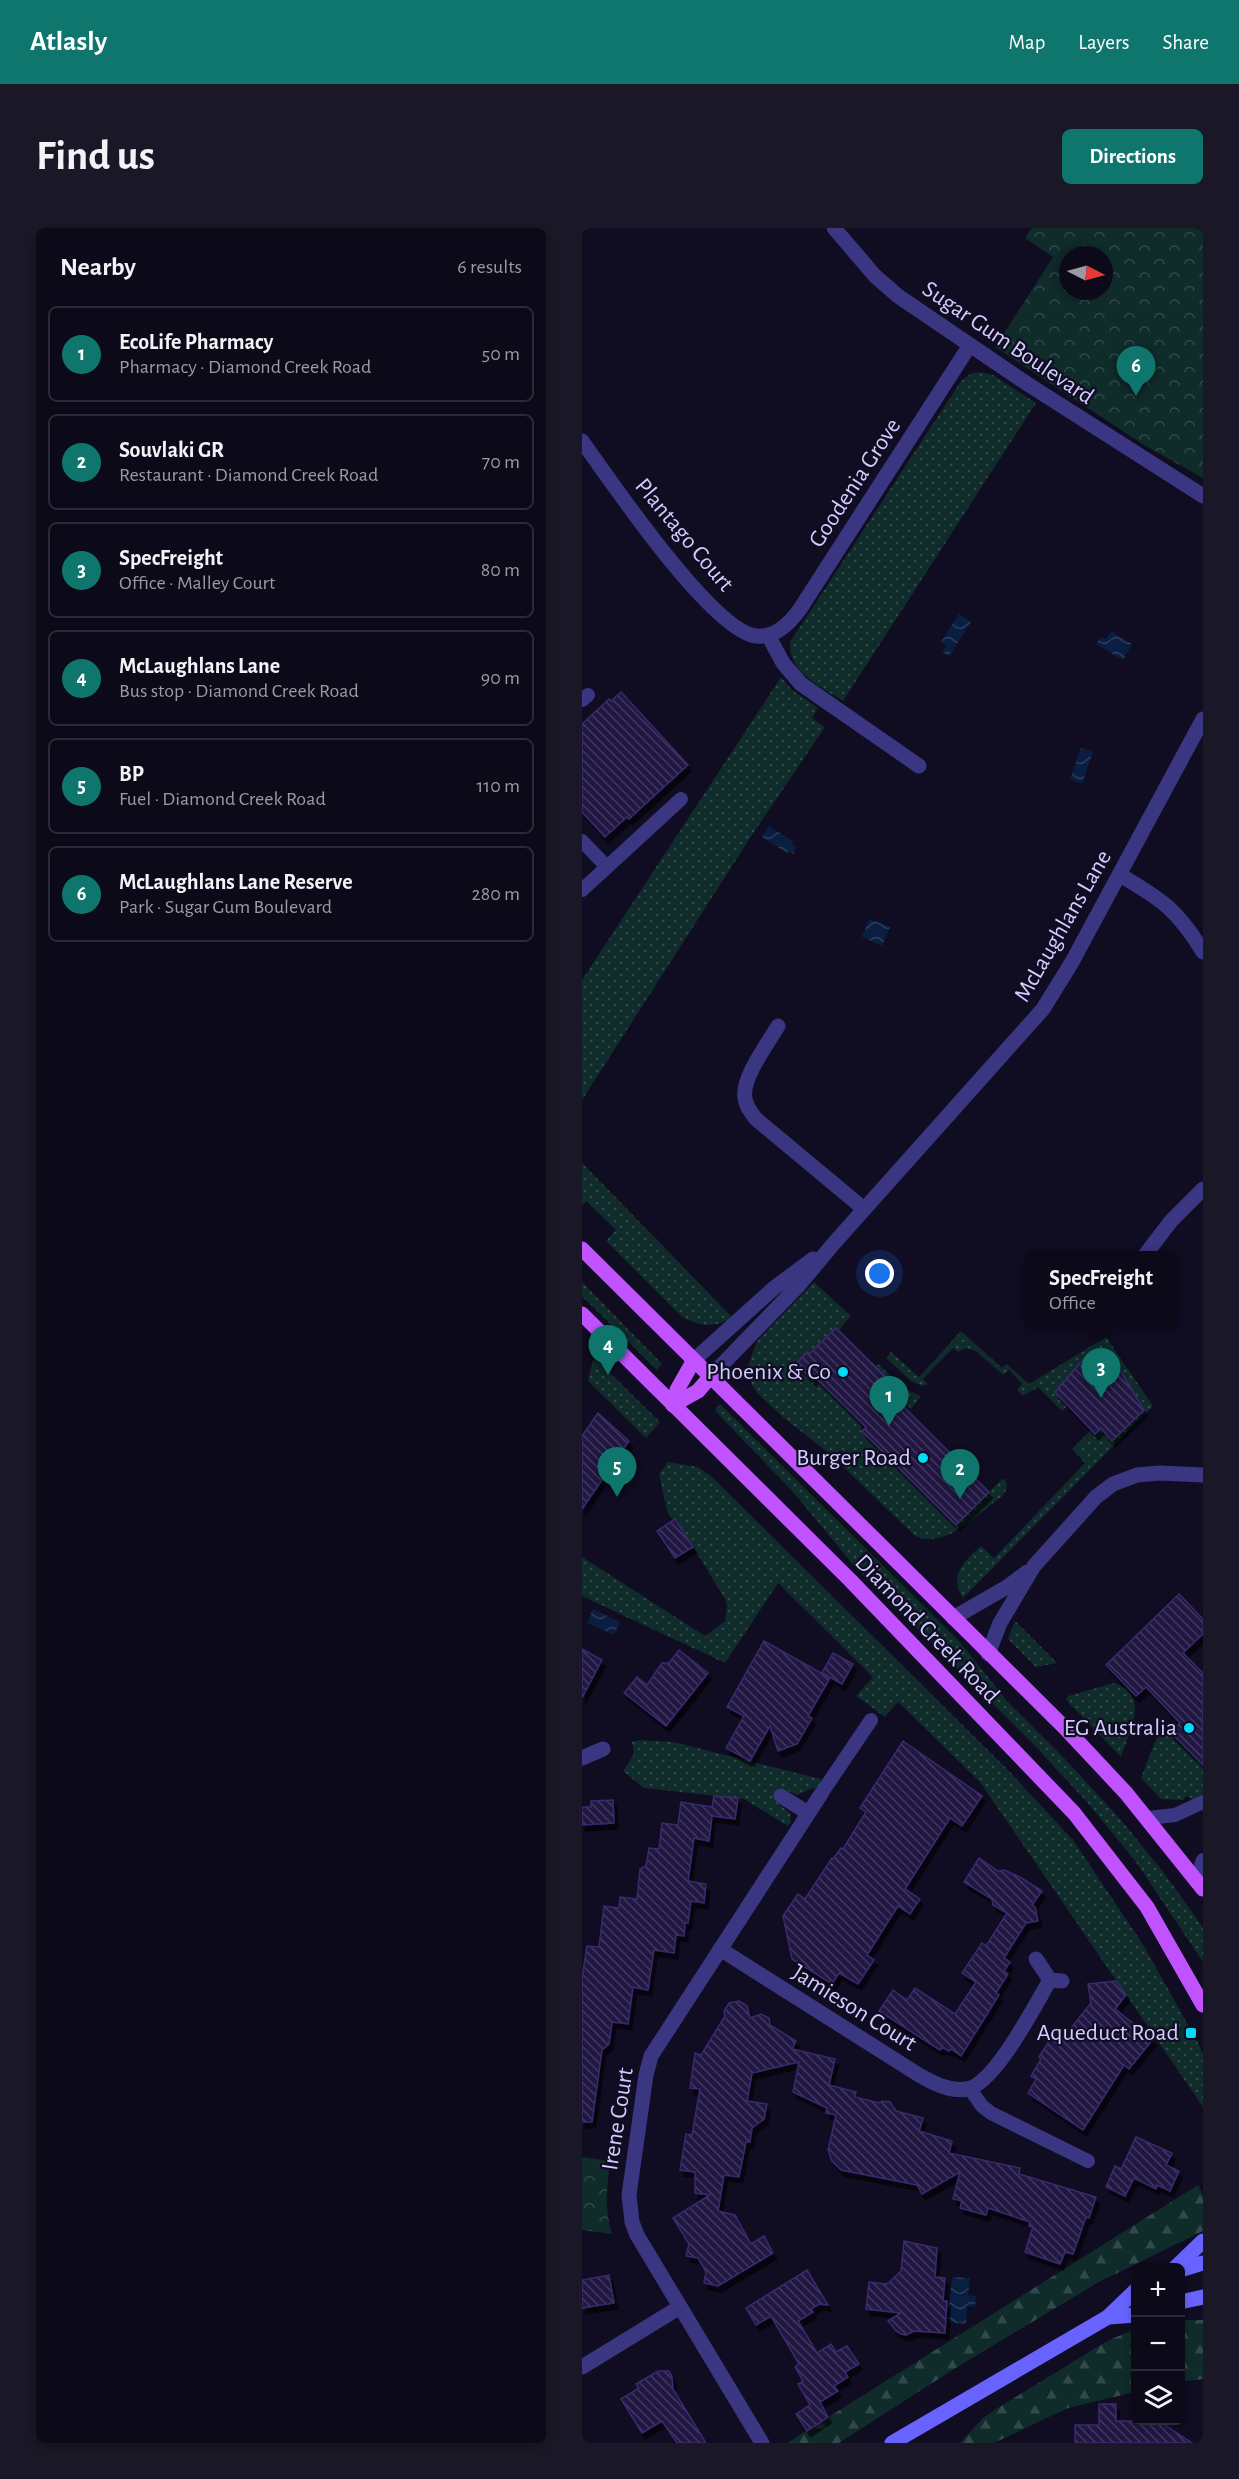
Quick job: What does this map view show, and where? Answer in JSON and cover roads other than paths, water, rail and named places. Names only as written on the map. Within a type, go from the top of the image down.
[{"type":"main road","name":"Diamond Creek Road","points":[[582,1249],[1067,1730],[1148,1818],[1199,1884]]},
{"type":"main road","name":"Diamond Creek Road","points":[[582,1314],[852,1581],[1074,1813],[1147,1907],[1203,2005]]},
{"type":"main road","points":[[673,1405],[676,1390],[694,1360]]},
{"type":"main road","points":[[673,1405],[698,1391],[711,1377]]},
{"type":"main road","points":[[1180,2263],[1203,2241]]},
{"type":"main road","points":[[1185,2268],[1203,2263]]},
{"type":"main road","points":[[892,2443],[1108,2317],[1131,2295]]},
{"type":"main road","points":[[1185,2301],[1203,2297]]},
{"type":"main road","points":[[1108,2317],[1131,2315]]},
{"type":"street","name":"Sugar Gum Boulevard","points":[[834,228],[875,276],[898,296],[1203,496]]},
{"type":"street","name":"Goodenia Grove","points":[[768,635],[781,629],[796,614],[970,345]]},
{"type":"street","name":"Plantago Court","points":[[582,441],[654,542],[712,606],[743,632],[756,636],[768,635]]},
{"type":"street","points":[[768,635],[783,663],[801,684],[919,766]]},
{"type":"street","name":"McLaughlans Lane","points":[[711,1377],[783,1303],[1043,1009],[1120,875],[1203,719]]},
{"type":"street","points":[[1120,875],[1171,908],[1186,924],[1203,952]]},
{"type":"street","points":[[778,1026],[752,1068],[744,1096],[747,1107],[756,1119],[864,1209]]},
{"type":"street","points":[[1148,1251],[1171,1221],[1203,1189]]},
{"type":"street","name":"McLaughlans Lane","points":[[694,1360],[774,1288],[835,1242]]},
{"type":"street","points":[[953,1618],[1007,1587],[1034,1566],[1096,1497],[1113,1484],[1137,1475],[1160,1473],[1203,1475]]},
{"type":"street","points":[[988,1654],[1000,1623],[1034,1566]]},
{"type":"street","points":[[582,1758],[603,1749]]},
{"type":"street","name":"Irene Court","points":[[762,2443],[638,2235],[632,2222],[629,2195],[646,2075],[651,2056],[821,1794]]},
{"type":"street","points":[[781,1796],[808,1813]]},
{"type":"street","name":"Jamieson Court","points":[[720,1949],[919,2075],[943,2087],[958,2090],[970,2089]]},
{"type":"street","points":[[970,2089],[990,2075],[1056,1980],[1036,1959]]},
{"type":"street","points":[[582,2367],[680,2307]]},
{"type":"lane","points":[[582,890],[681,799]]},
{"type":"lane","points":[[582,841],[607,867]]},
{"type":"lane","name":"Irene Court","points":[[821,1794],[871,1720]]},
{"type":"lane","points":[[1148,1818],[1175,1815],[1203,1802]]},
{"type":"lane","points":[[1199,1884],[1203,1860]]},
{"type":"lane","points":[[970,2089],[980,2104],[991,2113],[1088,2161]]},
{"type":"water","points":[[959,614],[971,622],[949,656],[942,652],[946,646],[941,642]]},
{"type":"water","points":[[1111,631],[1132,644],[1123,660],[1096,644],[1101,637],[1106,639]]},
{"type":"water","points":[[1081,748],[1093,752],[1082,784],[1070,779]]},
{"type":"water","points":[[769,826],[794,842],[792,844],[797,847],[793,854],[789,851],[787,853],[762,837]]},
{"type":"water","points":[[869,919],[890,927],[882,946],[862,937]]},
{"type":"water","points":[[593,1609],[620,1622],[614,1635],[587,1623]]},
{"type":"water","points":[[952,2277],[970,2278],[968,2295],[976,2296],[975,2307],[967,2306],[966,2324],[948,2322]]},
{"type":"place","name":"McLaughlans Lane Reserve","points":[[1136,396]]},
{"type":"place","name":"Phoenix & Co","points":[[843,1372]]},
{"type":"place","name":"McLaughlans Lane","points":[[608,1375]]},
{"type":"place","name":"SpecFreight","points":[[1101,1398]]},
{"type":"place","name":"EcoLife Pharmacy","points":[[889,1426]]},
{"type":"place","name":"Burger Road","points":[[923,1458]]},
{"type":"place","name":"BP","points":[[617,1497]]},
{"type":"place","name":"Souvlaki GR","points":[[960,1499]]},
{"type":"place","name":"EG Australia","points":[[1189,1728]]},
{"type":"place","name":"Aqueduct Road","points":[[1191,2033]]}]
